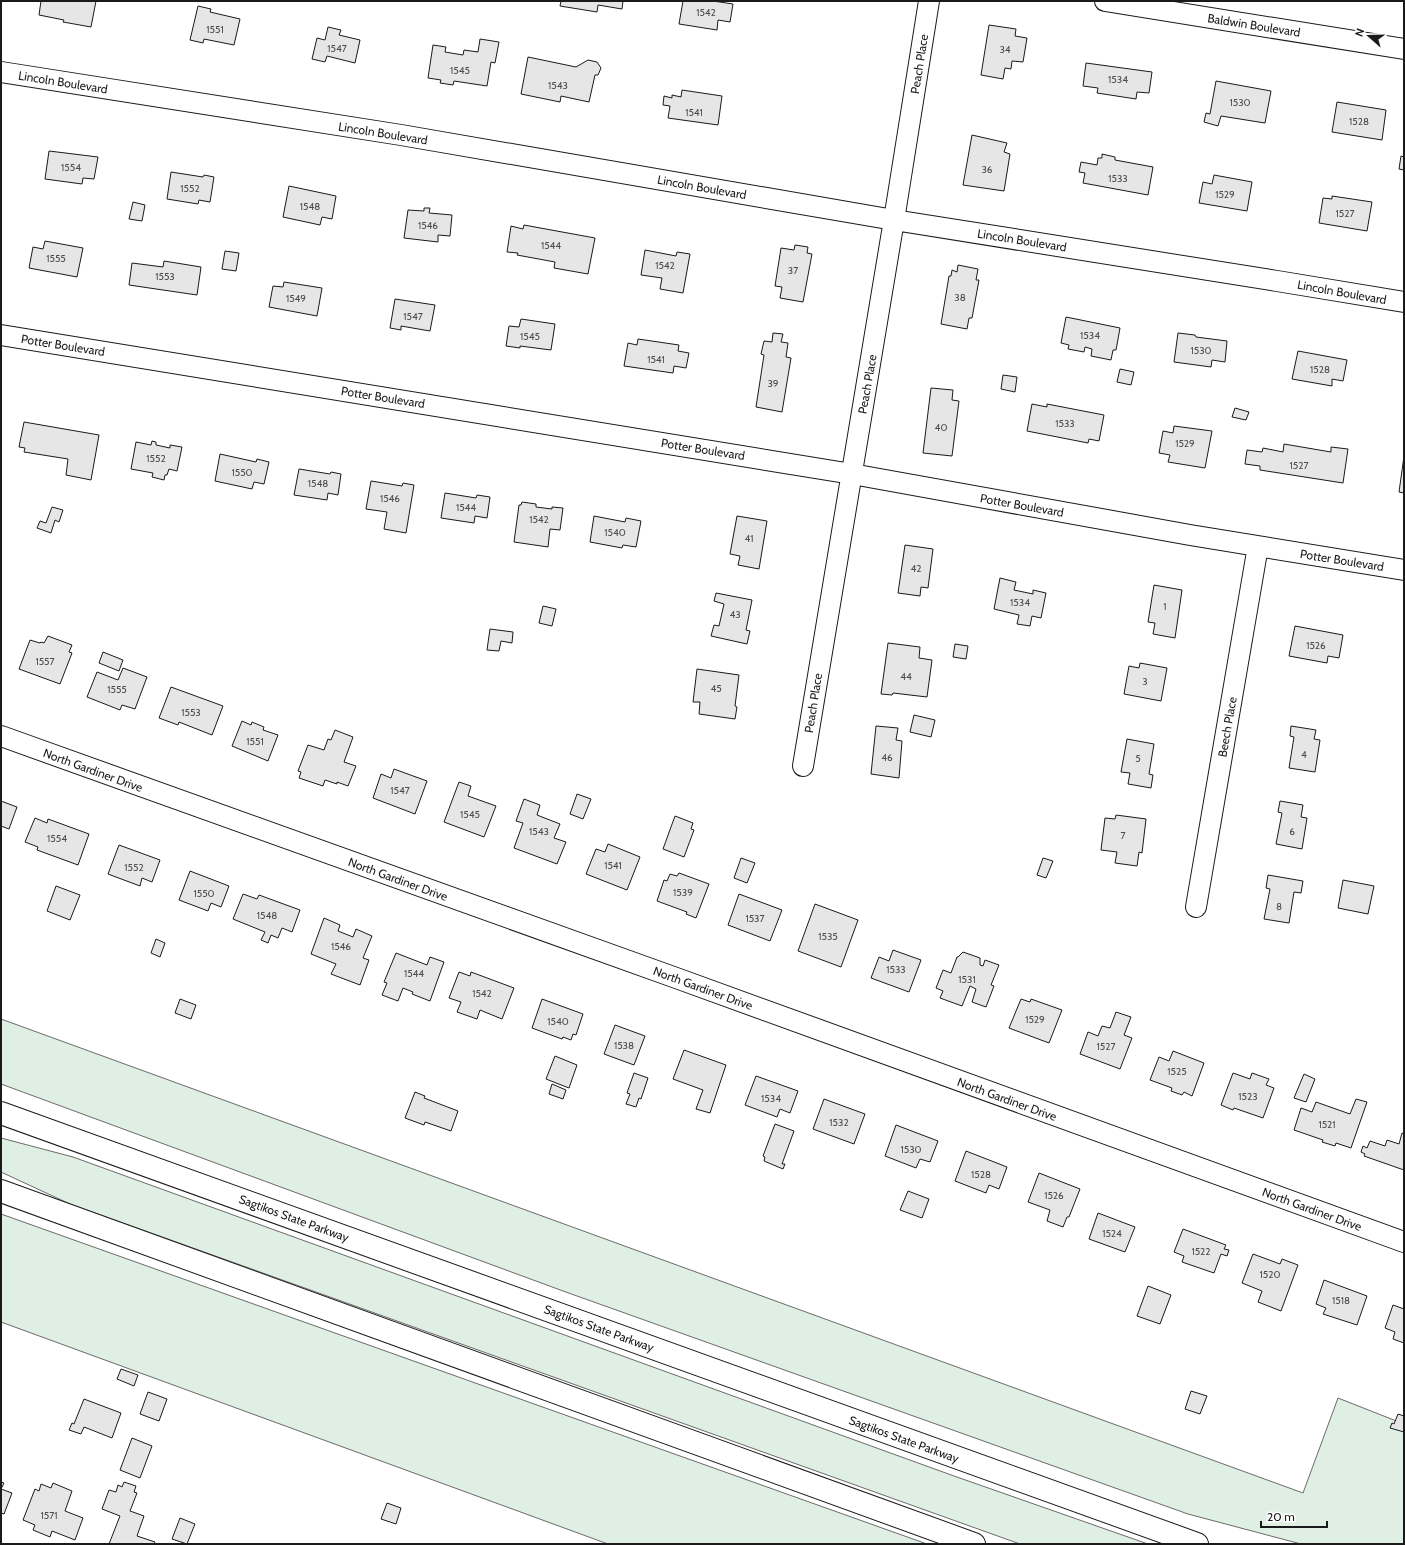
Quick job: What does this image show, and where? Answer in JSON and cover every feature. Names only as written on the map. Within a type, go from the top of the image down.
[{"type":"highway","name":"Sagtikos State Parkway","points":[[1,1113],[1197,1544]]},
{"type":"highway","points":[[1,1191],[974,1544]]},
{"type":"street","name":"Peach Place","points":[[803,766],[929,1]]},
{"type":"street","name":"Baldwin Boulevard","points":[[1105,1],[1404,49]]},
{"type":"street","name":"Lincoln Boulevard","points":[[1,72],[409,137],[894,220],[1270,279],[1404,302]]},
{"type":"street","name":"Potter Boulevard","points":[[1,335],[852,474],[1190,535],[1404,570]]},
{"type":"street","name":"Beech Place","points":[[1196,908],[1258,546]]},
{"type":"street","name":"North Gardiner Drive","points":[[1,736],[1404,1242]]},
{"type":"green space","points":[[1,1019],[1303,1493],[1338,1398],[1404,1424],[1404,1544],[1301,1544],[1188,1514],[563,1291],[1,1084]]},
{"type":"green space","points":[[1,1138],[73,1157],[954,1476],[1148,1544],[1020,1544],[70,1204],[1,1172]]},
{"type":"green space","points":[[1,1214],[927,1544],[608,1544],[1,1322]]},
{"type":"building","points":[[41,1],[96,1],[91,27],[63,22],[64,20],[39,15]]},
{"type":"building","points":[[561,1],[623,1],[622,9],[598,5],[597,12],[560,6]]},
{"type":"building","points":[[683,1],[713,1],[733,4],[730,22],[718,20],[717,30],[679,24]]},
{"type":"building","points":[[198,6],[211,9],[210,12],[240,19],[234,45],[204,39],[203,43],[190,40]]},
{"type":"building","points":[[989,25],[1016,29],[1015,36],[1027,38],[1023,62],[1012,61],[1011,69],[1005,68],[1003,79],[981,75]]},
{"type":"building","points":[[328,27],[341,30],[339,35],[360,40],[355,63],[327,56],[325,62],[312,59],[317,38],[325,40]]},
{"type":"building","points":[[480,39],[499,42],[495,63],[491,62],[487,86],[454,81],[453,85],[440,83],[441,80],[428,78],[433,45],[446,47],[445,52],[463,55],[464,50],[478,52]]},
{"type":"building","points":[[528,57],[576,67],[588,60],[597,62],[601,68],[598,75],[595,75],[589,102],[561,96],[560,102],[521,94]]},
{"type":"building","points":[[1086,63],[1152,72],[1149,93],[1137,92],[1136,99],[1097,93],[1098,88],[1083,86]]},
{"type":"building","points":[[1216,81],[1271,91],[1265,123],[1221,116],[1218,126],[1204,122],[1206,113],[1210,114]]},
{"type":"building","points":[[682,90],[722,96],[718,125],[668,118],[670,106],[663,105],[664,96],[672,98],[672,95],[681,97]]},
{"type":"building","points":[[1337,102],[1386,110],[1382,140],[1332,132]]},
{"type":"building","points":[[972,135],[1007,143],[1004,152],[1010,154],[1004,191],[963,185]]},
{"type":"building","points":[[49,151],[98,157],[94,179],[83,178],[82,184],[45,179]]},
{"type":"building","points":[[1102,154],[1115,157],[1115,160],[1153,167],[1148,195],[1083,183],[1085,173],[1079,172],[1081,162],[1097,165],[1098,158],[1102,158]]},
{"type":"building","points":[[1401,156],[1404,157],[1404,170],[1399,169]]},
{"type":"building","points":[[171,172],[203,177],[204,175],[214,177],[210,202],[199,200],[198,204],[167,199]]},
{"type":"building","points":[[1214,175],[1252,182],[1247,211],[1199,203],[1203,182],[1212,184]]},
{"type":"building","points":[[289,186],[336,196],[332,219],[322,217],[320,225],[283,217]]},
{"type":"building","points":[[1332,196],[1372,202],[1367,231],[1319,223],[1323,198],[1332,199]]},
{"type":"building","points":[[133,202],[145,205],[142,221],[129,219]]},
{"type":"building","points":[[424,208],[430,208],[429,213],[452,215],[450,236],[438,235],[438,242],[404,238],[408,210],[424,211]]},
{"type":"building","points":[[524,225],[595,238],[588,274],[554,268],[555,262],[517,255],[518,253],[507,252],[511,226],[523,229]]},
{"type":"building","points":[[45,241],[83,248],[77,277],[29,268],[33,247],[43,249]]},
{"type":"building","points":[[795,245],[808,247],[807,253],[812,254],[803,302],[780,298],[782,287],[775,286],[781,248],[794,250]]},
{"type":"building","points":[[645,250],[676,256],[677,252],[690,254],[683,293],[660,289],[662,278],[641,275]]},
{"type":"building","points":[[225,251],[239,253],[236,271],[222,269]]},
{"type":"building","points":[[164,261],[201,267],[197,295],[129,285],[132,263],[163,267]]},
{"type":"building","points":[[958,265],[978,269],[976,280],[979,280],[972,318],[969,318],[967,329],[941,324],[949,276],[951,276],[952,270],[957,272]]},
{"type":"building","points":[[284,282],[322,288],[317,316],[269,307],[273,286],[283,287]]},
{"type":"building","points":[[395,299],[435,305],[430,331],[401,326],[401,330],[390,328]]},
{"type":"building","points":[[1066,317],[1120,328],[1116,350],[1113,350],[1111,360],[1091,356],[1092,349],[1085,347],[1084,352],[1068,349],[1069,345],[1061,343]]},
{"type":"building","points":[[521,319],[555,324],[551,350],[520,346],[520,348],[506,346],[509,326],[519,327]]},
{"type":"building","points":[[773,333],[783,334],[781,342],[788,343],[786,357],[791,358],[782,412],[756,407],[764,355],[761,354],[764,341],[772,342]]},
{"type":"building","points":[[1178,333],[1227,341],[1225,362],[1212,360],[1211,367],[1174,362]]},
{"type":"building","points":[[638,339],[679,345],[678,351],[689,353],[686,368],[674,366],[673,373],[624,366],[628,343],[637,345]]},
{"type":"building","points":[[1298,351],[1347,360],[1343,381],[1332,379],[1332,386],[1292,379]]},
{"type":"building","points":[[1120,369],[1134,372],[1131,385],[1117,382]]},
{"type":"building","points":[[1003,375],[1017,377],[1015,392],[1001,389]]},
{"type":"building","points":[[931,388],[953,390],[952,400],[959,401],[952,456],[923,453]]},
{"type":"building","points":[[1032,404],[1047,407],[1047,404],[1104,415],[1099,441],[1089,439],[1088,443],[1027,431]]},
{"type":"building","points":[[1235,408],[1249,412],[1246,420],[1232,417]]},
{"type":"building","points":[[24,422],[99,435],[91,480],[66,475],[68,459],[24,452],[25,448],[19,447]]},
{"type":"building","points":[[1174,426],[1212,431],[1205,468],[1168,462],[1170,455],[1159,453],[1163,431],[1173,433]]},
{"type":"building","points":[[152,441],[156,442],[156,445],[170,448],[170,445],[182,447],[177,471],[169,469],[164,480],[152,477],[153,473],[131,469],[136,442],[151,445]]},
{"type":"building","points":[[1284,444],[1331,452],[1331,447],[1348,449],[1343,483],[1260,470],[1260,466],[1245,464],[1247,450],[1262,452],[1263,448],[1283,452]]},
{"type":"building","points":[[220,454],[256,462],[257,459],[269,462],[264,484],[254,482],[252,489],[215,481]]},
{"type":"building","points":[[1404,456],[1404,493],[1399,492]]},
{"type":"building","points":[[299,469],[330,474],[331,472],[341,474],[338,495],[328,493],[327,500],[294,495]]},
{"type":"building","points":[[371,481],[402,486],[403,483],[414,485],[406,533],[384,529],[387,512],[366,509]]},
{"type":"building","points":[[445,493],[476,498],[477,495],[490,497],[487,518],[475,516],[474,523],[441,518]]},
{"type":"building","points":[[522,502],[536,504],[536,507],[552,509],[552,507],[563,508],[560,530],[550,529],[548,547],[514,542],[519,505],[521,505]]},
{"type":"building","points":[[52,507],[63,510],[59,522],[55,520],[51,533],[37,528],[40,521],[46,523]]},
{"type":"building","points":[[594,516],[625,522],[626,518],[641,521],[636,547],[623,545],[622,548],[590,542]]},
{"type":"building","points":[[737,516],[767,521],[759,569],[738,565],[740,556],[730,554]]},
{"type":"building","points":[[905,545],[933,549],[928,588],[921,587],[920,596],[898,593]]},
{"type":"building","points":[[1000,578],[1016,582],[1014,590],[1033,594],[1033,590],[1046,593],[1041,618],[1032,616],[1030,626],[1017,624],[1019,615],[994,609]]},
{"type":"building","points":[[1154,585],[1182,590],[1175,638],[1153,634],[1155,623],[1148,622]]},
{"type":"building","points":[[716,593],[752,600],[746,630],[750,631],[747,644],[711,636],[714,625],[719,626],[724,604],[714,601]]},
{"type":"building","points":[[543,606],[556,609],[552,626],[539,623]]},
{"type":"building","points":[[1295,626],[1343,635],[1339,658],[1328,656],[1327,663],[1289,656]]},
{"type":"building","points":[[490,629],[513,632],[512,643],[501,641],[499,651],[487,650]]},
{"type":"building","points":[[48,636],[72,645],[69,652],[72,653],[60,684],[19,669],[30,640],[44,643]]},
{"type":"building","points":[[888,643],[920,647],[919,658],[932,660],[927,697],[893,693],[892,695],[881,694]]},
{"type":"building","points":[[955,644],[968,646],[966,659],[953,657]]},
{"type":"building","points":[[103,652],[123,660],[119,671],[99,663]]},
{"type":"building","points":[[1140,663],[1167,668],[1161,701],[1124,694],[1129,666],[1139,668]]},
{"type":"building","points":[[123,668],[147,677],[135,709],[122,705],[120,710],[87,697],[97,672],[118,680]]},
{"type":"building","points":[[697,669],[739,675],[735,719],[699,714],[700,702],[693,702]]},
{"type":"building","points":[[171,687],[223,706],[212,735],[179,722],[178,725],[159,718]]},
{"type":"building","points":[[914,715],[935,720],[931,737],[910,732]]},
{"type":"building","points":[[242,721],[251,725],[252,722],[264,727],[263,730],[278,735],[268,761],[232,746]]},
{"type":"building","points":[[876,726],[898,728],[896,740],[902,741],[899,778],[871,774]]},
{"type":"building","points":[[1291,726],[1316,730],[1314,739],[1320,740],[1315,772],[1289,768],[1294,737],[1290,736]]},
{"type":"building","points":[[335,730],[353,737],[344,762],[356,766],[348,786],[325,780],[323,786],[299,778],[301,772],[298,771],[308,745],[324,750],[328,739],[331,740]]},
{"type":"building","points":[[1127,739],[1154,744],[1149,774],[1153,775],[1151,788],[1128,784],[1130,773],[1121,772]]},
{"type":"building","points":[[394,769],[427,781],[415,814],[373,798],[381,774],[391,778]]},
{"type":"building","points":[[459,782],[471,786],[468,796],[496,806],[484,837],[444,822]]},
{"type":"building","points":[[577,794],[591,799],[583,819],[570,814]]},
{"type":"building","points":[[524,799],[540,805],[537,815],[560,824],[554,838],[566,842],[557,864],[514,848],[523,823],[516,821]]},
{"type":"building","points":[[1,801],[17,807],[9,829],[1,826]]},
{"type":"building","points":[[1280,801],[1303,805],[1301,817],[1307,818],[1302,849],[1276,844],[1282,813],[1278,812]]},
{"type":"building","points":[[1116,815],[1146,819],[1142,853],[1139,852],[1137,866],[1115,863],[1117,852],[1101,850],[1105,818],[1115,819]]},
{"type":"building","points":[[675,816],[693,823],[691,829],[694,830],[684,857],[663,849]]},
{"type":"building","points":[[35,818],[47,823],[48,819],[89,834],[78,865],[37,850],[38,847],[25,842]]},
{"type":"building","points":[[608,844],[640,857],[627,890],[586,874],[596,849],[605,852]]},
{"type":"building","points":[[119,845],[160,860],[152,882],[142,878],[140,886],[108,874]]},
{"type":"building","points":[[741,858],[755,863],[747,883],[734,878]]},
{"type":"building","points":[[1043,858],[1053,861],[1046,878],[1037,875]]},
{"type":"building","points":[[190,871],[229,886],[221,907],[211,903],[208,911],[179,900]]},
{"type":"building","points":[[679,873],[709,884],[696,918],[686,914],[687,912],[657,901],[664,880],[667,881],[670,874],[677,876]]},
{"type":"building","points":[[1268,875],[1303,881],[1301,893],[1294,892],[1289,923],[1264,919],[1270,889],[1266,888]]},
{"type":"building","points":[[1343,880],[1374,886],[1368,914],[1338,908]]},
{"type":"building","points":[[56,886],[80,895],[70,920],[47,911]]},
{"type":"building","points":[[243,894],[257,899],[259,895],[300,910],[292,932],[282,928],[278,938],[271,935],[268,943],[261,940],[265,932],[233,919]]},
{"type":"building","points":[[739,894],[782,910],[770,941],[728,925]]},
{"type":"building","points":[[815,904],[858,920],[841,967],[798,951]]},
{"type":"building","points":[[324,918],[340,925],[338,931],[353,937],[356,929],[372,936],[363,958],[369,960],[360,985],[331,974],[336,964],[311,954]]},
{"type":"building","points":[[156,939],[165,943],[160,957],[151,953]]},
{"type":"building","points":[[893,950],[921,960],[909,992],[871,978],[879,957],[889,961]]},
{"type":"building","points":[[963,952],[980,958],[980,965],[983,966],[985,960],[999,965],[991,985],[994,986],[986,1007],[972,1002],[976,989],[970,986],[962,1006],[940,998],[943,991],[936,988],[943,970],[951,973],[957,957]]},
{"type":"building","points":[[396,953],[427,965],[430,957],[444,962],[430,1001],[412,994],[413,992],[403,988],[398,1001],[382,995],[387,983],[384,982]]},
{"type":"building","points":[[459,972],[470,976],[471,972],[514,988],[502,1019],[480,1010],[477,1019],[457,1012],[461,1002],[449,998]]},
{"type":"building","points":[[180,999],[196,1005],[191,1019],[175,1013]]},
{"type":"building","points":[[542,999],[583,1014],[576,1035],[573,1034],[571,1040],[563,1037],[562,1039],[532,1028]]},
{"type":"building","points":[[1021,999],[1030,1002],[1031,999],[1062,1010],[1049,1043],[1009,1028]]},
{"type":"building","points":[[1116,1012],[1131,1017],[1124,1035],[1132,1038],[1120,1069],[1080,1054],[1088,1032],[1098,1036],[1102,1026],[1110,1028]]},
{"type":"building","points":[[615,1025],[645,1036],[634,1065],[604,1054]]},
{"type":"building","points":[[684,1050],[726,1065],[710,1113],[696,1109],[703,1090],[673,1079]]},
{"type":"building","points":[[1173,1051],[1204,1063],[1192,1096],[1184,1092],[1182,1095],[1171,1091],[1172,1088],[1150,1080],[1159,1057],[1169,1061]]},
{"type":"building","points":[[555,1056],[577,1065],[569,1088],[546,1079]]},
{"type":"building","points":[[634,1073],[648,1078],[641,1099],[639,1098],[636,1107],[626,1104],[630,1094],[627,1093]]},
{"type":"building","points":[[1233,1073],[1250,1079],[1252,1073],[1269,1079],[1266,1085],[1274,1088],[1263,1118],[1234,1108],[1233,1110],[1221,1105]]},
{"type":"building","points":[[1304,1074],[1315,1079],[1306,1102],[1294,1098]]},
{"type":"building","points":[[756,1076],[798,1091],[790,1113],[780,1109],[777,1117],[745,1105]]},
{"type":"building","points":[[552,1084],[566,1090],[563,1099],[549,1094]]},
{"type":"building","points":[[415,1092],[425,1096],[424,1098],[458,1111],[451,1131],[425,1122],[424,1125],[405,1118]]},
{"type":"building","points":[[824,1099],[865,1114],[854,1144],[813,1129]]},
{"type":"building","points":[[1356,1099],[1367,1102],[1351,1148],[1336,1143],[1335,1146],[1322,1142],[1323,1140],[1294,1130],[1301,1108],[1312,1112],[1316,1102],[1350,1114]]},
{"type":"building","points":[[775,1124],[794,1131],[782,1164],[785,1164],[783,1169],[764,1161],[765,1157],[763,1156]]},
{"type":"building","points":[[896,1125],[938,1141],[930,1162],[920,1159],[916,1168],[885,1156]]},
{"type":"building","points":[[1402,1133],[1404,1134],[1404,1170],[1364,1156],[1365,1154],[1361,1152],[1363,1146],[1367,1148],[1370,1141],[1385,1146],[1387,1140],[1399,1144]]},
{"type":"building","points":[[966,1151],[1007,1167],[999,1189],[989,1185],[986,1193],[955,1181]]},
{"type":"building","points":[[1039,1173],[1080,1189],[1069,1217],[1067,1217],[1063,1227],[1047,1221],[1050,1210],[1028,1202]]},
{"type":"building","points":[[908,1191],[929,1199],[922,1218],[900,1210]]},
{"type":"building","points":[[1098,1213],[1135,1227],[1125,1252],[1089,1239]]},
{"type":"building","points":[[1183,1229],[1226,1245],[1224,1249],[1229,1250],[1227,1256],[1221,1254],[1214,1273],[1182,1262],[1184,1256],[1174,1252]]},
{"type":"building","points":[[1253,1254],[1280,1264],[1282,1259],[1298,1265],[1281,1311],[1258,1302],[1262,1291],[1242,1283]]},
{"type":"building","points":[[1324,1280],[1367,1296],[1357,1325],[1323,1314],[1326,1308],[1316,1304]]},
{"type":"building","points":[[1148,1286],[1171,1295],[1160,1324],[1137,1316]]},
{"type":"building","points":[[1393,1305],[1404,1309],[1404,1343],[1393,1339],[1395,1332],[1385,1328]]},
{"type":"building","points":[[121,1369],[138,1375],[134,1386],[117,1379]]},
{"type":"building","points":[[1191,1391],[1207,1396],[1200,1414],[1185,1409]]},
{"type":"building","points":[[148,1392],[167,1399],[159,1421],[140,1414]]},
{"type":"building","points":[[84,1399],[121,1413],[112,1438],[84,1427],[81,1434],[69,1430],[72,1423],[74,1424]]},
{"type":"building","points":[[1398,1414],[1404,1416],[1404,1432],[1390,1428],[1392,1423],[1394,1424]]},
{"type":"building","points":[[132,1438],[152,1446],[140,1478],[120,1470]]},
{"type":"building","points":[[1,1482],[4,1483],[1,1489]]},
{"type":"building","points":[[124,1482],[136,1486],[134,1492],[137,1493],[130,1511],[144,1516],[137,1536],[155,1542],[154,1544],[109,1544],[120,1516],[102,1509],[109,1490],[116,1492],[118,1485],[122,1487]]},
{"type":"building","points":[[53,1483],[72,1491],[65,1511],[83,1518],[75,1540],[52,1531],[50,1537],[33,1530],[35,1525],[23,1520],[35,1489],[39,1491],[41,1484],[51,1488]]},
{"type":"building","points":[[1,1489],[12,1493],[4,1514],[1,1513]]},
{"type":"building","points":[[387,1503],[401,1508],[396,1524],[381,1519]]},
{"type":"building","points":[[180,1518],[195,1524],[187,1544],[172,1539]]}]
